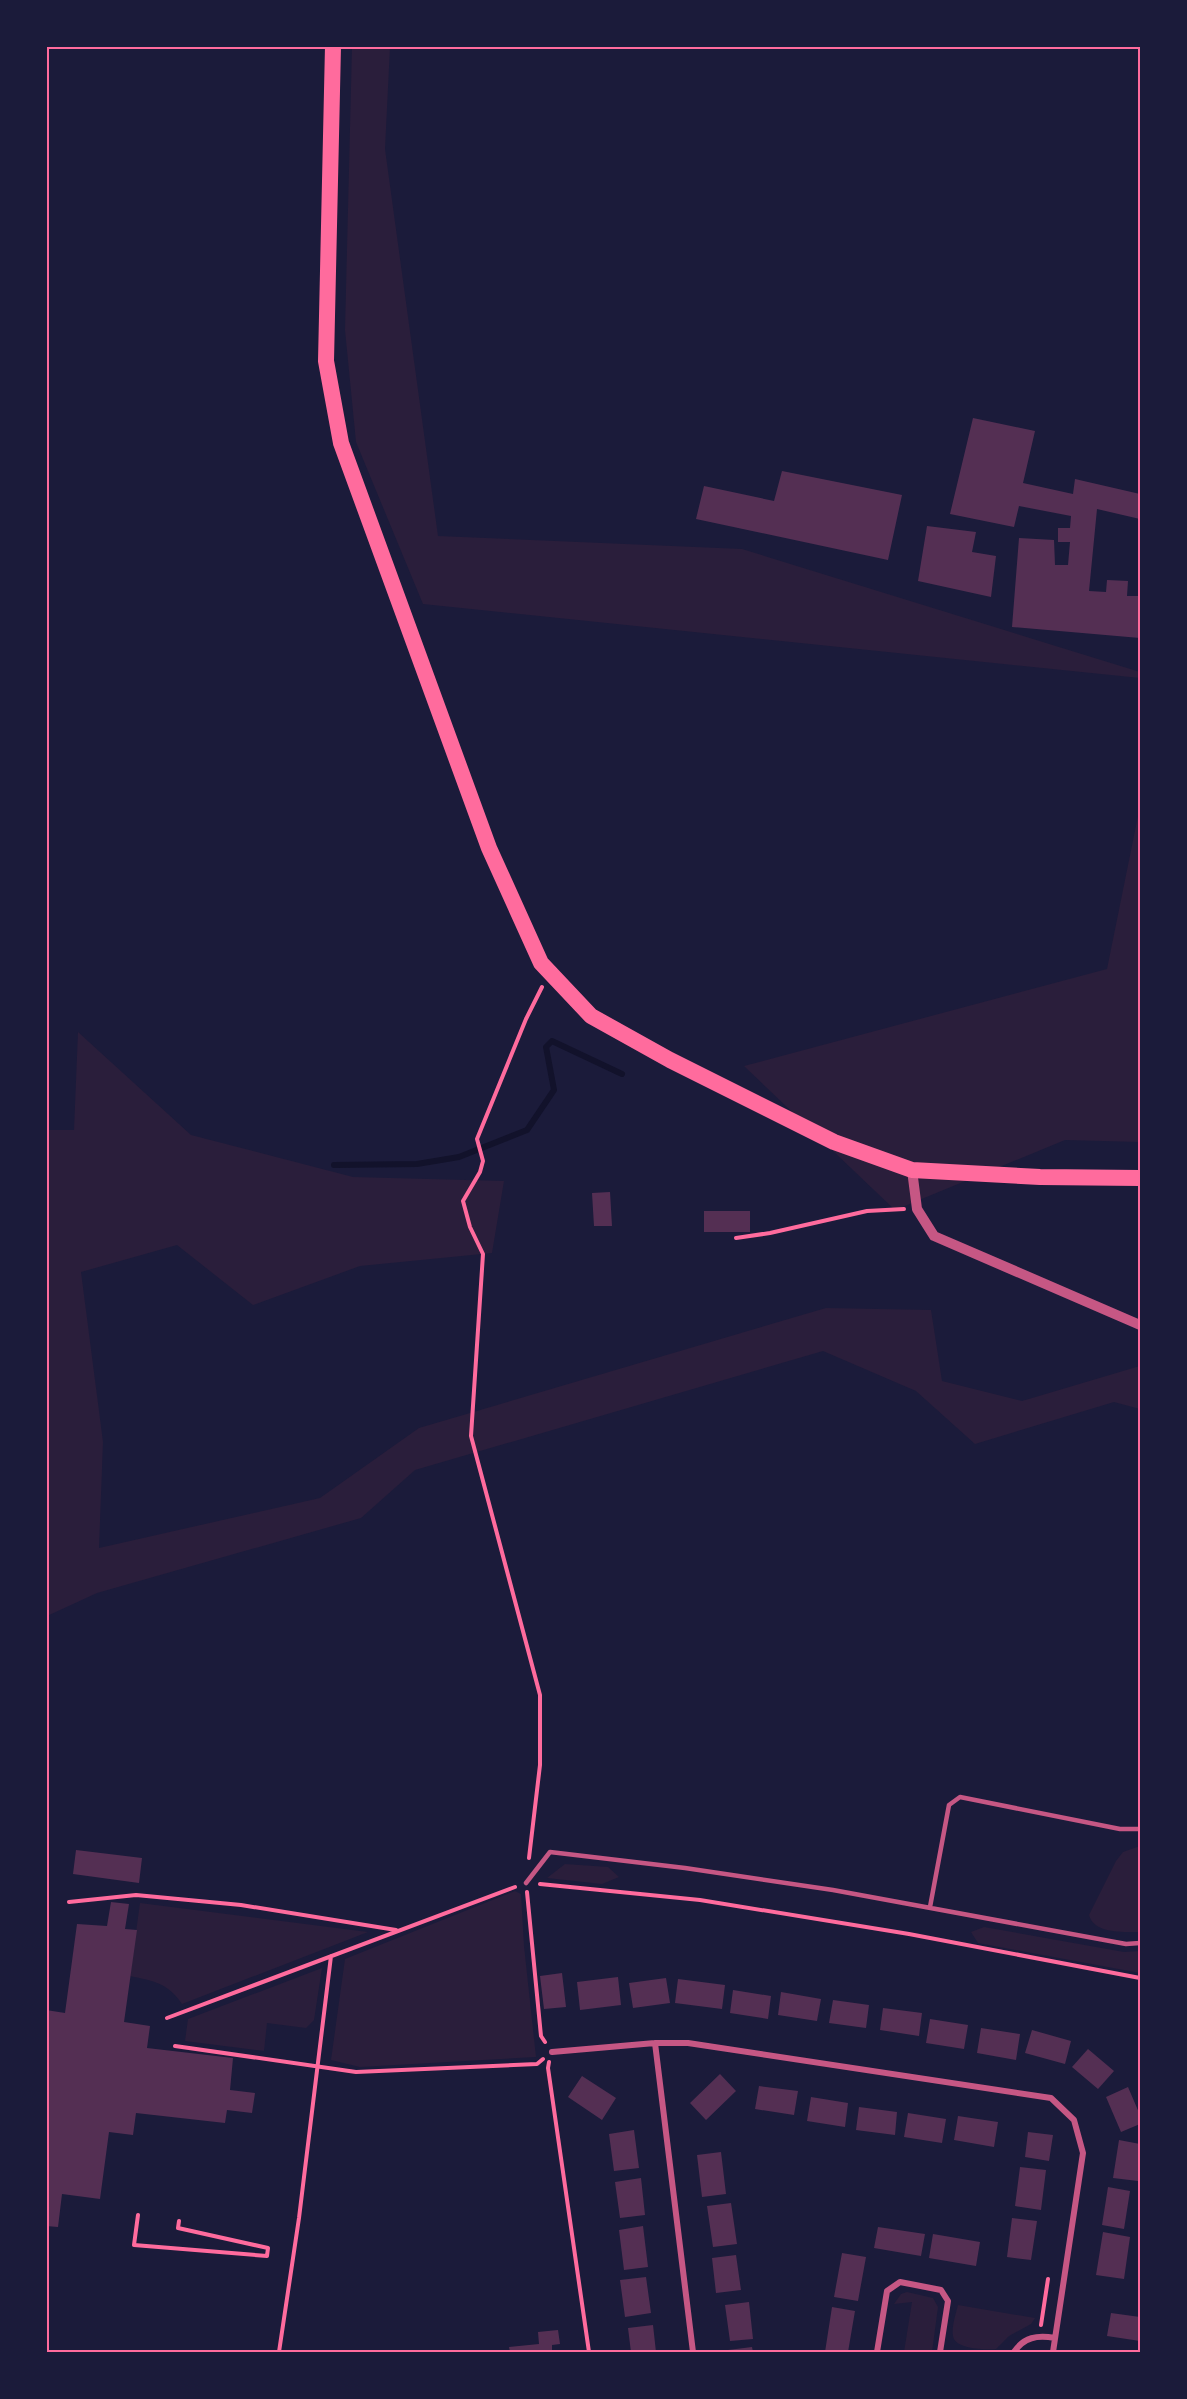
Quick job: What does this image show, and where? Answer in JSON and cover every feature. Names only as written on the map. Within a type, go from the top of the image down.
[{"type":"highway","points":[[333,46],[326,361],[342,442],[489,848],[541,963],[591,1016],[670,1060],[834,1142],[912,1170],[1040,1177],[1140,1178]]},
{"type":"street","points":[[912,1170],[917,1209],[934,1236],[1140,1324]]},
{"type":"street","points":[[552,2052],[655,2043],[688,2043],[1051,2098],[1074,2120],[1083,2153],[1053,2352]]},
{"type":"street","points":[[655,2043],[693,2352]]},
{"type":"street","points":[[878,2352],[887,2290],[900,2282],[941,2290],[948,2301],[940,2352]]},
{"type":"street","points":[[1014,2352],[1026,2340],[1039,2336],[1055,2338]]},
{"type":"lane","points":[[930,1907],[949,1805],[960,1797],[1120,1829],[1140,1829]]},
{"type":"lane","points":[[526,1883],[550,1852],[696,1869],[833,1890],[1126,1944],[1140,1943]]},
{"type":"path","points":[[538,991],[477,1139],[483,1161],[480,1172],[463,1201],[470,1227],[483,1254],[471,1436],[540,1695],[540,1765],[526,1883],[541,2036],[552,2052],[548,2068],[589,2352]]},
{"type":"path","points":[[736,1238],[770,1233],[867,1211],[917,1209]]},
{"type":"path","points":[[167,2018],[526,1883],[712,1902],[909,1935],[1140,1978]]},
{"type":"path","points":[[69,1902],[136,1895],[242,1905],[397,1930]]},
{"type":"path","points":[[279,2352],[299,2218],[331,1956]]},
{"type":"path","points":[[175,2046],[356,2072],[537,2064],[552,2052]]},
{"type":"path","points":[[138,2215],[134,2245],[267,2256],[268,2248],[178,2228],[178,2222]]},
{"type":"path","points":[[1039,2336],[1048,2279]]},
{"type":"shaded area","points":[[352,47],[390,47],[385,149],[438,536],[742,549],[1140,672],[1140,678],[423,604],[356,442],[345,330]]},
{"type":"shaded area","points":[[1140,806],[1140,1142],[1065,1140],[895,1210],[744,1066],[1107,969]]},
{"type":"shaded area","points":[[78,1032],[191,1135],[353,1177],[504,1181],[492,1253],[360,1266],[253,1305],[177,1245],[81,1272],[103,1442],[99,1548],[320,1498],[419,1428],[826,1308],[931,1310],[942,1381],[1022,1401],[1140,1366],[1140,1409],[1114,1402],[975,1444],[916,1391],[823,1351],[415,1470],[361,1518],[97,1593],[47,1616],[47,1130],[74,1130]]},
{"type":"shaded area","points":[[1140,1846],[1140,1932],[1103,1929],[1092,1921],[1089,1915],[1116,1861],[1123,1852]]},
{"type":"shaded area","points":[[565,1864],[608,1867],[619,1877],[602,1884],[547,1878]]},
{"type":"shaded area","points":[[515,1891],[521,1894],[536,2057],[360,2067],[331,2060],[345,1959]]},
{"type":"shaded area","points":[[140,1903],[368,1932],[182,2004],[166,1987],[130,1976]]},
{"type":"shaded area","points":[[984,1927],[1124,1952],[1140,1951],[1140,1973],[978,1943],[971,1932]]},
{"type":"shaded area","points":[[322,1968],[314,2020],[306,2028],[267,2023],[264,2051],[185,2041],[188,2019]]},
{"type":"shaded area","points":[[907,2292],[933,2298],[938,2307],[932,2352],[904,2352],[912,2302],[894,2304],[901,2294]]},
{"type":"shaded area","points":[[958,2305],[1035,2318],[1031,2324],[1009,2336],[996,2349],[973,2348],[961,2345],[954,2339],[953,2327]]},
{"type":"building","points":[[973,418],[1035,431],[1023,483],[1073,494],[1075,479],[1140,494],[1140,519],[1097,509],[1089,591],[1106,592],[1107,580],[1128,581],[1127,596],[1140,596],[1140,638],[1012,627],[1019,538],[1054,540],[1055,565],[1068,565],[1070,542],[1058,542],[1058,528],[1070,528],[1071,516],[1019,506],[1014,527],[950,514]]},
{"type":"building","points":[[782,471],[902,495],[888,560],[696,519],[704,486],[774,501]]},
{"type":"building","points":[[927,526],[976,532],[972,552],[996,556],[991,597],[918,581]]},
{"type":"building","points":[[610,1192],[612,1226],[594,1226],[592,1193]]},
{"type":"building","points":[[704,1211],[750,1211],[750,1232],[704,1232]]},
{"type":"building","points":[[76,1850],[142,1858],[139,1883],[73,1874]]},
{"type":"building","points":[[111,1902],[129,1904],[125,1929],[137,1930],[124,2022],[150,2026],[147,2048],[233,2058],[230,2090],[255,2093],[252,2113],[227,2110],[225,2123],[136,2113],[133,2135],[109,2132],[100,2199],[62,2194],[58,2227],[46,2226],[46,2010],[65,2013],[77,1924],[107,1926]]},
{"type":"building","points":[[562,1973],[566,2007],[544,2009],[540,1976]]},
{"type":"building","points":[[618,1977],[621,2005],[580,2010],[577,1982]]},
{"type":"building","points":[[666,1978],[670,2003],[633,2008],[629,1983]]},
{"type":"building","points":[[678,1979],[725,1985],[722,2009],[675,2003]]},
{"type":"building","points":[[733,1990],[771,1996],[768,2019],[730,2013]]},
{"type":"building","points":[[781,1992],[821,1999],[817,2021],[778,2015]]},
{"type":"building","points":[[833,2000],[869,2005],[866,2028],[829,2023]]},
{"type":"building","points":[[883,2008],[922,2013],[919,2036],[880,2030]]},
{"type":"building","points":[[930,2019],[968,2025],[964,2049],[926,2043]]},
{"type":"building","points":[[981,2028],[1020,2034],[1016,2060],[977,2053]]},
{"type":"building","points":[[1032,2030],[1071,2041],[1065,2064],[1025,2053]]},
{"type":"building","points":[[1088,2049],[1114,2071],[1098,2089],[1072,2067]]},
{"type":"building","points":[[720,2074],[736,2091],[706,2120],[690,2103]]},
{"type":"building","points":[[582,2076],[616,2098],[602,2120],[568,2097]]},
{"type":"building","points":[[759,2086],[798,2091],[794,2115],[755,2109]]},
{"type":"building","points":[[1128,2087],[1140,2115],[1140,2124],[1121,2132],[1106,2097]]},
{"type":"building","points":[[811,2097],[848,2103],[845,2127],[807,2121]]},
{"type":"building","points":[[859,2107],[897,2112],[895,2135],[856,2130]]},
{"type":"building","points":[[908,2113],[946,2119],[942,2143],[904,2137]]},
{"type":"building","points":[[958,2116],[998,2122],[994,2147],[954,2140]]},
{"type":"building","points":[[634,2130],[639,2168],[614,2171],[609,2134]]},
{"type":"building","points":[[1028,2132],[1053,2135],[1049,2161],[1025,2157]]},
{"type":"building","points":[[1119,2140],[1140,2144],[1138,2181],[1113,2178]]},
{"type":"building","points":[[721,2152],[726,2194],[702,2197],[697,2155]]},
{"type":"building","points":[[1020,2167],[1046,2170],[1041,2210],[1015,2206]]},
{"type":"building","points":[[641,2178],[645,2215],[620,2218],[615,2182]]},
{"type":"building","points":[[1108,2187],[1130,2191],[1124,2229],[1102,2225]]},
{"type":"building","points":[[731,2203],[737,2244],[713,2247],[707,2206]]},
{"type":"building","points":[[1012,2218],[1037,2221],[1031,2260],[1007,2257]]},
{"type":"building","points":[[643,2226],[648,2267],[624,2270],[619,2230]]},
{"type":"building","points":[[878,2227],[925,2234],[921,2256],[874,2248]]},
{"type":"building","points":[[1103,2232],[1130,2237],[1124,2279],[1096,2275]]},
{"type":"building","points":[[933,2234],[980,2242],[976,2266],[929,2258]]},
{"type":"building","points":[[842,2253],[866,2257],[858,2301],[834,2297]]},
{"type":"building","points":[[736,2255],[741,2290],[716,2293],[712,2258]]},
{"type":"building","points":[[646,2277],[651,2313],[625,2317],[620,2280]]},
{"type":"building","points":[[749,2302],[753,2339],[730,2341],[725,2305]]},
{"type":"building","points":[[832,2307],[855,2311],[848,2352],[825,2352]]},
{"type":"building","points":[[1111,2313],[1140,2317],[1140,2341],[1107,2336]]},
{"type":"building","points":[[653,2325],[656,2352],[631,2352],[628,2328]]},
{"type":"building","points":[[558,2330],[560,2344],[552,2345],[552,2352],[510,2352],[509,2347],[539,2344],[538,2332]]},
{"type":"building","points":[[752,2347],[753,2352],[728,2352],[728,2350]]},
{"type":"waterway","points":[[334,1165],[417,1164],[459,1157],[527,1130],[554,1090],[546,1047],[552,1041],[622,1074]]}]
